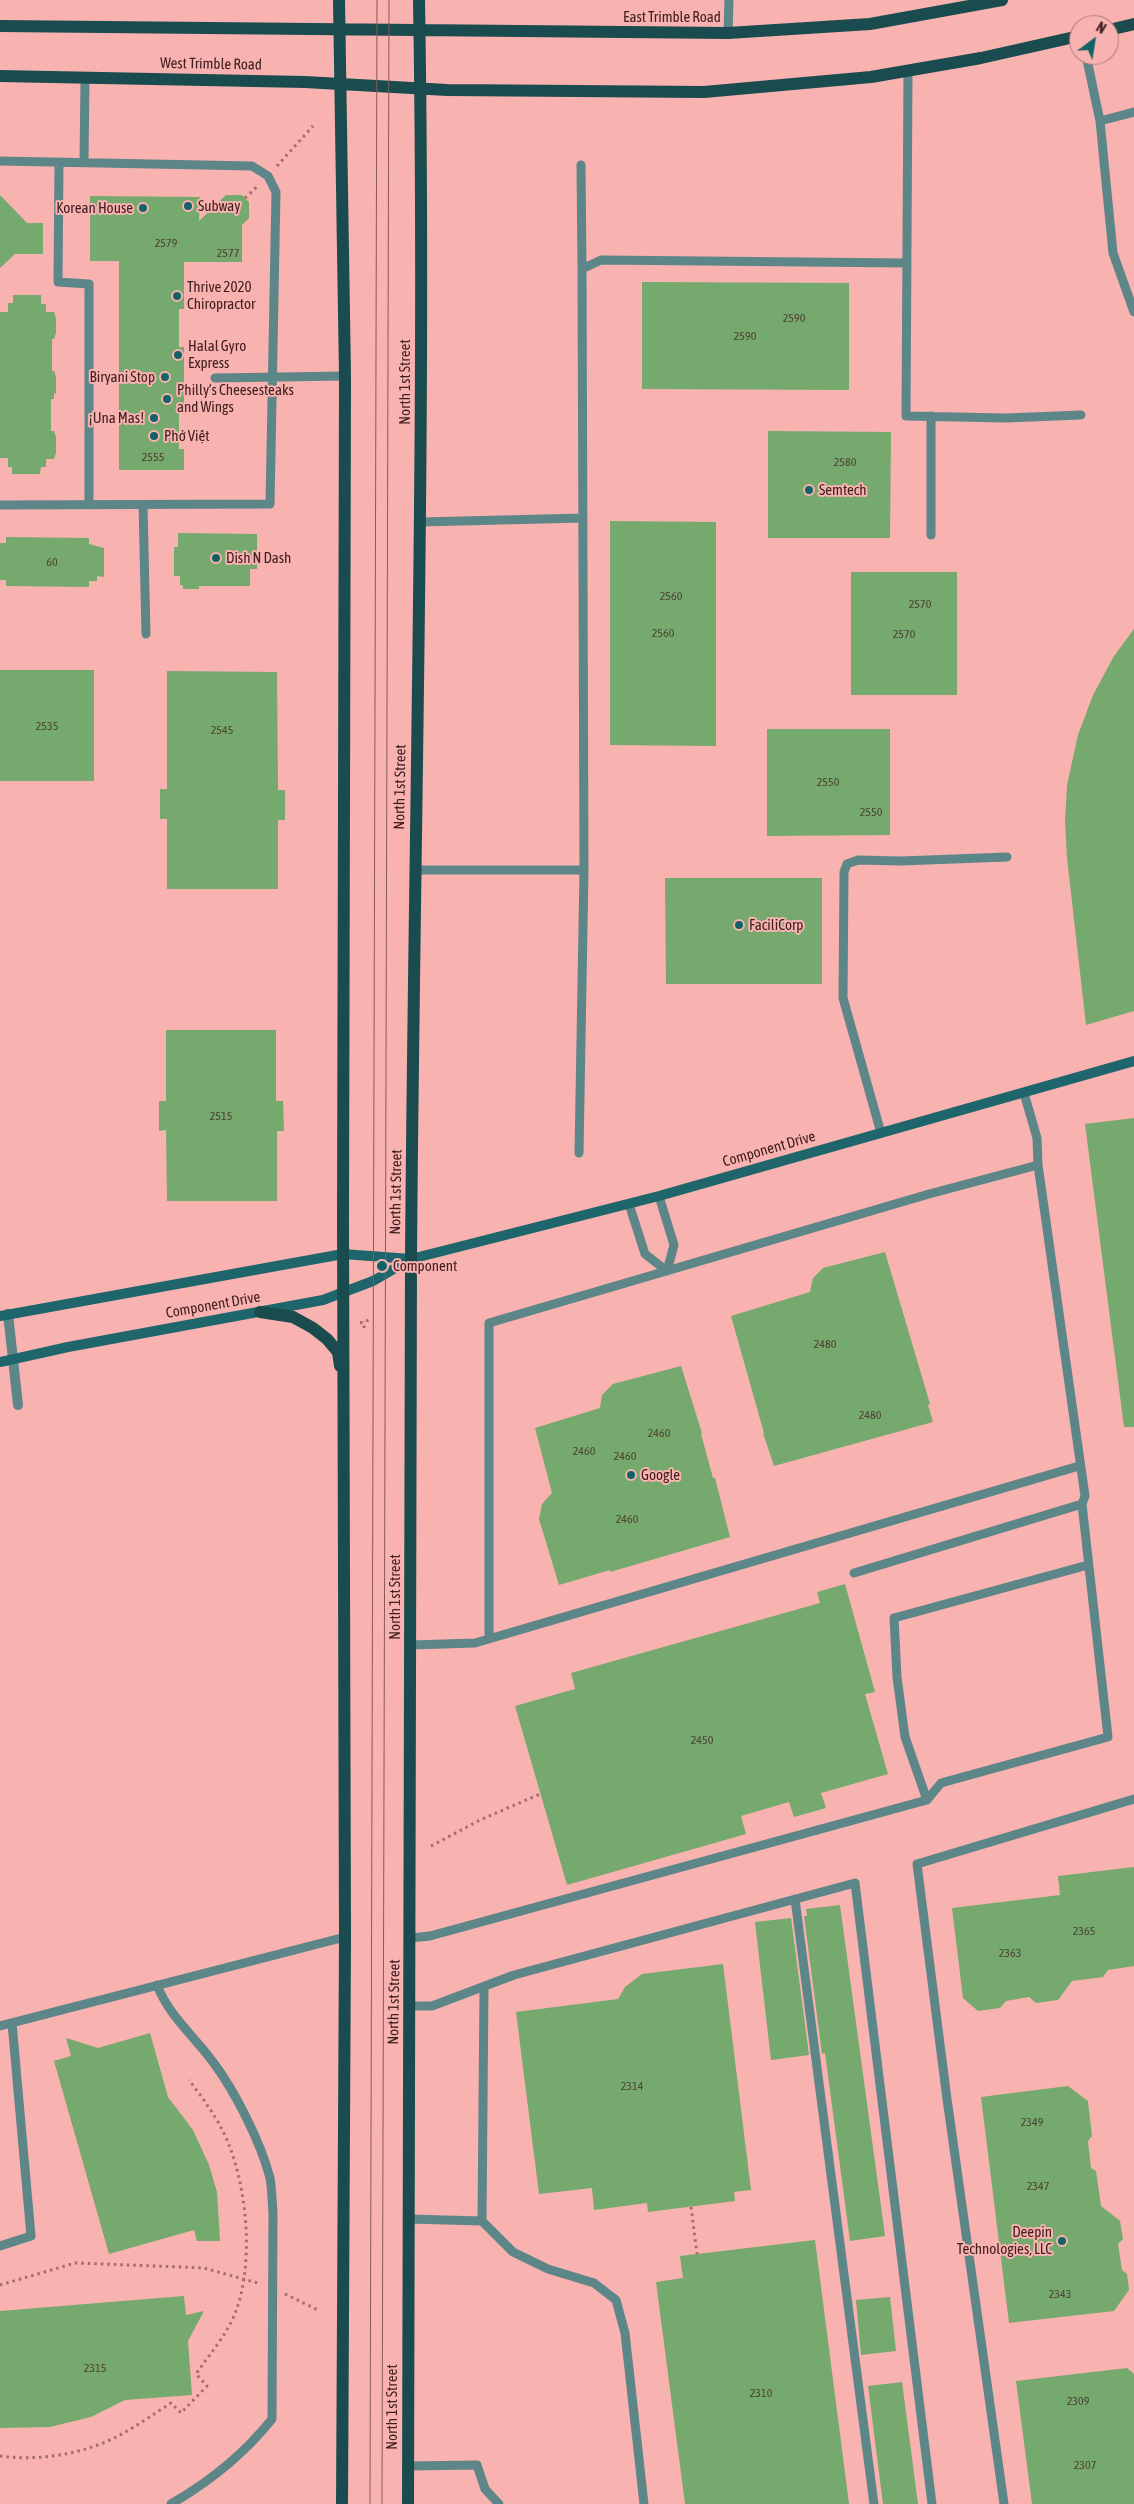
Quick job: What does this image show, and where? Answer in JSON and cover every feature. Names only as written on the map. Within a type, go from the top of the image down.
[{"type":"main road","points":[[339,0],[345,376],[345,1937],[342,2504]]},
{"type":"main road","name":"North 1st Street","points":[[408,2504],[411,1259],[420,522],[421,89],[419,0]]},
{"type":"main road","name":"East Trimble Road","points":[[339,30],[728,34],[870,24],[998,0]]},
{"type":"main road","points":[[1119,28],[1134,24]]},
{"type":"main road","points":[[0,26],[339,30]]},
{"type":"main road","points":[[421,89],[704,92],[872,77],[1069,38]]},
{"type":"main road","name":"West Trimble Road","points":[[0,76],[340,84],[421,89]]},
{"type":"main road","name":"Component Drive","points":[[0,1362],[68,1346],[260,1312],[344,1294],[373,1281],[411,1259],[659,1196],[1134,1061]]},
{"type":"main road","name":"Component Drive","points":[[4,1315],[344,1254],[411,1259]]},
{"type":"main road","points":[[260,1312],[293,1317],[327,1339],[338,1352],[344,1399]]},
{"type":"street","name":"Component Drive","points":[[4,1315],[13,1359],[18,1405]]},
{"type":"lane","points":[[728,34],[729,0]]},
{"type":"lane","points":[[1088,65],[1100,121],[1114,253],[1134,312]]},
{"type":"lane","points":[[908,71],[906,416],[1006,418],[1081,414]]},
{"type":"lane","points":[[84,163],[85,79]]},
{"type":"lane","points":[[1100,121],[1134,112]]},
{"type":"lane","points":[[0,161],[252,166],[268,176],[276,192],[270,504],[0,505]]},
{"type":"lane","points":[[59,162],[58,282],[89,284],[89,505]]},
{"type":"lane","points":[[579,1153],[584,870],[582,165]]},
{"type":"lane","points":[[582,269],[601,260],[907,263]]},
{"type":"lane","points":[[216,378],[345,376]]},
{"type":"lane","points":[[930,416],[931,535]]},
{"type":"lane","points":[[143,505],[146,634]]},
{"type":"lane","points":[[420,522],[583,518]]},
{"type":"lane","points":[[881,1133],[843,998],[844,872],[848,864],[858,860],[1007,857]]},
{"type":"lane","points":[[415,870],[584,870]]},
{"type":"lane","points":[[410,1938],[430,1936],[927,1800],[941,1783],[1108,1736],[1082,1504],[1085,1496],[1079,1466],[1038,1165],[1037,1138],[1024,1093]]},
{"type":"lane","points":[[489,1638],[489,1323],[929,1194],[1038,1165]]},
{"type":"lane","points":[[659,1196],[674,1245],[667,1271]]},
{"type":"lane","points":[[629,1204],[645,1254],[667,1271]]},
{"type":"lane","points":[[411,1645],[475,1643],[792,1552],[1079,1466]]},
{"type":"lane","points":[[854,1573],[1082,1504]]},
{"type":"lane","points":[[927,1800],[905,1737],[897,1677],[894,1618],[1088,1565]]},
{"type":"lane","points":[[1004,2504],[947,2099],[917,1864],[1134,1799]]},
{"type":"lane","points":[[409,2006],[432,2006],[514,1976],[855,1883],[932,2504]]},
{"type":"lane","points":[[795,1899],[874,2504]]},
{"type":"lane","points":[[0,2026],[345,1937]]},
{"type":"lane","points":[[157,1985],[163,2002],[189,2036],[212,2061],[240,2104],[270,2179],[274,2212],[272,2419],[260,2434],[223,2468],[171,2504]]},
{"type":"lane","points":[[482,2221],[484,1987]]},
{"type":"lane","points":[[0,2246],[31,2236],[12,2022]]},
{"type":"lane","points":[[409,2220],[482,2221],[514,2252],[548,2269],[594,2283],[616,2300],[626,2343],[644,2504]]},
{"type":"lane","points":[[408,2466],[478,2465],[486,2489],[499,2504]]},
{"type":"path","points":[[246,198],[313,126]]},
{"type":"path","points":[[364,1328],[362,1322],[369,1320]]},
{"type":"path","points":[[431,1846],[480,1820],[540,1794]]},
{"type":"path","points":[[0,2456],[20,2459],[72,2452],[112,2439],[171,2403],[181,2413],[207,2386],[196,2374],[228,2329],[234,2315],[244,2279],[245,2221],[243,2194],[229,2144],[213,2113],[189,2080]]},
{"type":"path","points":[[691,2206],[697,2254]]},
{"type":"path","points":[[0,2285],[75,2263],[204,2268],[274,2289],[320,2311]]},
{"type":"building","points":[[0,195],[27,223],[43,223],[43,254],[15,254],[0,268]]},
{"type":"building","points":[[226,195],[242,195],[249,202],[249,218],[242,225],[242,262],[184,262],[184,309],[179,309],[179,347],[184,347],[184,411],[179,411],[179,449],[184,449],[184,470],[119,470],[119,261],[90,261],[90,196],[200,197],[199,221]]},
{"type":"building","points":[[642,282],[849,283],[849,390],[642,389]]},
{"type":"building","points":[[13,295],[41,295],[41,304],[46,304],[46,312],[54,312],[56,318],[56,333],[54,339],[52,339],[52,371],[54,371],[56,377],[56,394],[54,393],[54,399],[51,399],[51,431],[54,431],[56,437],[56,453],[54,459],[46,459],[46,467],[41,467],[40,474],[12,474],[12,467],[8,467],[8,458],[0,458],[0,312],[8,312],[8,303],[13,303]]},
{"type":"building","points":[[768,431],[891,432],[890,538],[768,538]]},
{"type":"building","points":[[610,521],[716,522],[716,746],[610,745]]},
{"type":"building","name":"Dish N Dash","points":[[178,533],[257,534],[257,569],[250,569],[250,586],[199,586],[199,589],[183,589],[183,586],[180,585],[180,576],[174,576],[174,547],[178,547]]},
{"type":"building","points":[[6,537],[89,538],[89,544],[104,548],[104,577],[97,576],[97,581],[89,581],[89,587],[6,586],[6,580],[0,580],[0,543],[6,543]]},
{"type":"building","points":[[851,572],[957,572],[957,695],[851,695]]},
{"type":"building","points":[[1134,629],[1134,1011],[1086,1025],[1067,858],[1065,821],[1067,785],[1078,735],[1093,695],[1114,656]]},
{"type":"building","points":[[0,670],[94,670],[94,781],[0,781]]},
{"type":"building","points":[[167,671],[277,672],[278,790],[285,790],[285,820],[278,820],[278,889],[167,889],[167,819],[160,819],[160,789],[167,789]]},
{"type":"building","points":[[767,729],[890,729],[890,835],[767,836]]},
{"type":"building","points":[[665,878],[822,878],[822,984],[666,984]]},
{"type":"building","points":[[166,1030],[276,1030],[276,1101],[283,1101],[284,1131],[277,1131],[277,1201],[167,1201],[166,1130],[159,1131],[159,1101],[166,1101]]},
{"type":"building","points":[[1134,1118],[1134,1427],[1124,1427],[1085,1124]]},
{"type":"building","points":[[885,1252],[930,1404],[928,1405],[933,1422],[774,1466],[731,1316],[810,1292],[813,1278],[823,1268]]},
{"type":"building","points":[[681,1366],[702,1433],[713,1478],[715,1478],[730,1537],[559,1585],[539,1519],[542,1504],[552,1493],[535,1428],[600,1408],[602,1395],[613,1384]]},
{"type":"building","points":[[845,1584],[875,1692],[865,1694],[888,1774],[821,1793],[826,1808],[794,1817],[789,1802],[741,1816],[746,1834],[567,1885],[515,1706],[575,1689],[571,1673],[820,1603],[817,1592]]},
{"type":"building","points":[[1134,1867],[1134,1966],[1108,1970],[1103,1977],[1072,1981],[1058,2000],[1036,2003],[1029,1997],[1006,2001],[1000,2008],[978,2011],[963,1998],[952,1908],[1060,1895],[1058,1876]]},
{"type":"building","points":[[840,1905],[885,2236],[850,2241],[825,2053],[822,2054],[804,1916],[807,1916],[806,1909]]},
{"type":"building","points":[[791,1918],[809,2055],[771,2060],[755,1922]]},
{"type":"building","points":[[723,1964],[751,2190],[734,2192],[735,2201],[648,2212],[647,2203],[594,2210],[592,2188],[539,2194],[516,2012],[618,1999],[625,1987],[642,1974]]},
{"type":"building","points":[[150,2033],[168,2097],[193,2130],[209,2165],[217,2192],[220,2241],[197,2241],[194,2230],[109,2254],[54,2061],[71,2056],[66,2038],[98,2048]]},
{"type":"building","points":[[1068,2086],[1088,2101],[1092,2136],[1088,2141],[1091,2168],[1096,2171],[1101,2206],[1120,2221],[1123,2239],[1118,2244],[1122,2270],[1127,2274],[1129,2290],[1114,2311],[1009,2323],[981,2097]]},
{"type":"building","points":[[815,2240],[849,2504],[685,2504],[656,2282],[683,2278],[680,2256]]},
{"type":"building","points":[[184,2296],[186,2315],[204,2311],[188,2341],[192,2395],[125,2400],[91,2417],[50,2427],[0,2428],[0,2311]]},
{"type":"building","points":[[890,2297],[896,2351],[861,2355],[856,2300]]},
{"type":"building","points":[[1127,2368],[1134,2374],[1134,2504],[1032,2504],[1016,2381]]},
{"type":"building","points":[[902,2382],[918,2504],[883,2504],[868,2386]]},
{"type":"tram line","points":[[370,2504],[377,0]]},
{"type":"tram line","points":[[382,2504],[389,0]]},
{"type":"place","name":"Subway","points":[[188,206]]},
{"type":"place","name":"Korean House","points":[[143,208]]},
{"type":"place","name":"Thrive 2020 Chiropractor","points":[[177,296]]},
{"type":"place","name":"Halal Gyro Express","points":[[178,355]]},
{"type":"place","name":"Biryani Stop","points":[[165,377]]},
{"type":"place","name":"Philly’s Cheesesteaks and Wings","points":[[167,399]]},
{"type":"place","name":"¡Una Mas!","points":[[154,418]]},
{"type":"place","name":"Phở Việt","points":[[154,436]]},
{"type":"place","name":"Semtech","points":[[809,490]]},
{"type":"place","name":"Dish N Dash","points":[[216,558]]},
{"type":"place","name":"FaciliCorp","points":[[739,925]]},
{"type":"place","name":"Component","points":[[382,1266]]},
{"type":"place","name":"Google","points":[[631,1475]]},
{"type":"place","name":"Deepin Technologies, LLC","points":[[1062,2241]]}]
